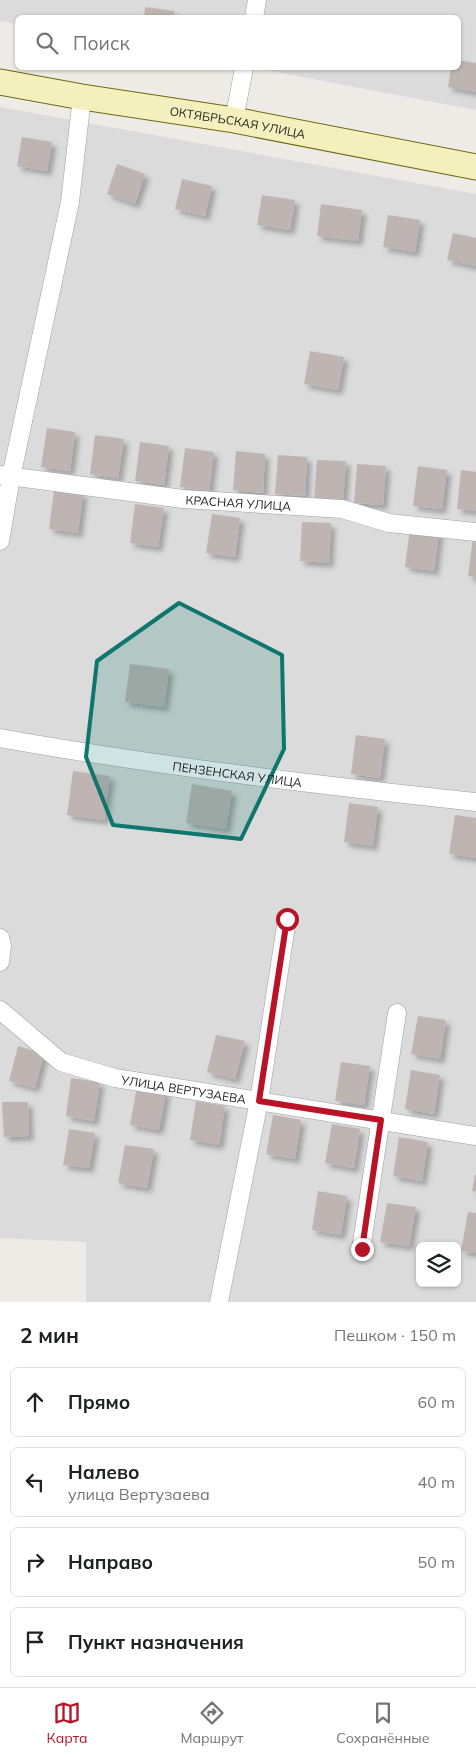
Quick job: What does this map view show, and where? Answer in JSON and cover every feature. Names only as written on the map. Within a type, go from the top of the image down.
[{"type":"main road","name":"ОКТЯБРЬСКАЯ УЛИЦА","points":[[0,82],[234,120],[476,168]]},
{"type":"street","points":[[254,15],[257,0]]},
{"type":"street","points":[[234,120],[244,70]]},
{"type":"street","points":[[0,541],[6,476],[70,202],[82,96]]},
{"type":"street","name":"КРАСНАЯ УЛИЦА","points":[[6,476],[183,499],[342,509],[389,523],[476,532]]},
{"type":"street","name":"ПЕНЗЕНСКАЯ УЛИЦА","points":[[0,738],[94,755],[314,784],[476,802]]},
{"type":"street","points":[[219,1302],[259,1101],[287,919]]},
{"type":"street","points":[[0,938],[2,946],[0,962]]},
{"type":"street","name":"УЛИЦА ВЕРТУЗАЕВА","points":[[0,1010],[61,1062],[115,1078],[476,1136]]},
{"type":"street","points":[[362,1249],[397,1014]]},
{"type":"highlighted area","points":[[179,603],[282,655],[284,749],[241,839],[113,825],[86,757],[97,661]]},
{"type":"shaded area","points":[[0,0],[476,0],[476,110],[266,70],[461,70],[461,15],[15,15],[15,24],[0,21]]},
{"type":"shaded area","points":[[0,107],[476,194],[476,1302],[86,1302],[86,1242],[0,1238]]},
{"type":"building","points":[[145,7],[174,11],[173,15],[144,15]]},
{"type":"building","points":[[461,60],[476,63],[476,92],[448,87],[451,70],[461,70]]},
{"type":"building","points":[[22,137],[52,142],[47,171],[17,166]]},
{"type":"building","points":[[117,164],[145,174],[135,204],[107,194]]},
{"type":"building","points":[[182,179],[212,186],[205,216],[175,209]]},
{"type":"building","points":[[262,195],[295,200],[290,230],[257,225]]},
{"type":"building","points":[[321,204],[362,210],[358,241],[317,236]]},
{"type":"building","points":[[388,215],[420,220],[415,252],[383,247]]},
{"type":"building","points":[[453,233],[476,238],[476,266],[447,260]]},
{"type":"building","points":[[310,351],[344,357],[338,390],[304,384]]},
{"type":"building","points":[[47,428],[75,432],[70,471],[41,467]]},
{"type":"building","points":[[95,435],[124,439],[118,478],[90,474]]},
{"type":"building","points":[[140,442],[169,446],[164,485],[135,481]]},
{"type":"building","points":[[185,448],[214,452],[209,491],[180,487]]},
{"type":"building","points":[[236,451],[265,454],[263,493],[233,490]]},
{"type":"building","points":[[278,455],[307,457],[305,496],[275,494]]},
{"type":"building","points":[[317,460],[346,461],[343,501],[314,499]]},
{"type":"building","points":[[357,464],[386,466],[383,505],[354,503]]},
{"type":"building","points":[[418,466],[447,470],[442,509],[413,506]]},
{"type":"building","points":[[461,470],[476,472],[476,511],[457,509]]},
{"type":"building","points":[[54,490],[83,493],[78,533],[49,529]]},
{"type":"building","points":[[135,504],[164,508],[158,547],[130,543]]},
{"type":"building","points":[[212,514],[240,518],[235,557],[206,553]]},
{"type":"building","points":[[302,522],[331,523],[329,563],[300,561]]},
{"type":"building","points":[[410,528],[439,532],[434,571],[405,567]]},
{"type":"building","points":[[473,537],[476,537],[476,577],[468,576]]},
{"type":"building","points":[[130,664],[169,669],[164,707],[125,702]]},
{"type":"building","points":[[356,735],[385,739],[380,778],[351,774]]},
{"type":"building","points":[[73,771],[110,776],[104,820],[67,815]]},
{"type":"building","points":[[192,784],[232,791],[226,829],[186,823]]},
{"type":"building","points":[[349,803],[378,807],[373,846],[344,842]]},
{"type":"building","points":[[455,815],[476,818],[476,858],[449,854]]},
{"type":"building","points":[[418,1016],[446,1020],[440,1059],[411,1054]]},
{"type":"building","points":[[216,1035],[245,1041],[235,1079],[207,1072]]},
{"type":"building","points":[[18,1046],[44,1054],[35,1088],[9,1081]]},
{"type":"building","points":[[341,1062],[370,1066],[364,1105],[335,1101]]},
{"type":"building","points":[[411,1070],[440,1075],[434,1114],[405,1109]]},
{"type":"building","points":[[71,1078],[100,1082],[94,1121],[66,1116]]},
{"type":"building","points":[[137,1086],[166,1091],[159,1130],[130,1125]]},
{"type":"building","points":[[196,1101],[225,1106],[219,1145],[190,1140]]},
{"type":"building","points":[[2,1102],[28,1102],[29,1136],[4,1137]]},
{"type":"building","points":[[273,1115],[301,1120],[295,1159],[266,1154]]},
{"type":"building","points":[[332,1124],[360,1129],[354,1168],[325,1163]]},
{"type":"building","points":[[69,1129],[95,1133],[89,1168],[63,1165]]},
{"type":"building","points":[[399,1137],[428,1142],[422,1181],[393,1176]]},
{"type":"building","points":[[125,1145],[154,1149],[147,1188],[118,1183]]},
{"type":"building","points":[[476,1175],[476,1192],[472,1191]]},
{"type":"building","points":[[318,1191],[347,1196],[341,1235],[312,1230]]},
{"type":"building","points":[[387,1203],[416,1207],[409,1246],[380,1242]]},
{"type":"building","points":[[468,1212],[476,1213],[476,1253],[461,1251]]},
{"type":"route","points":[[287,919],[259,1101],[381,1120],[362,1249]]}]
